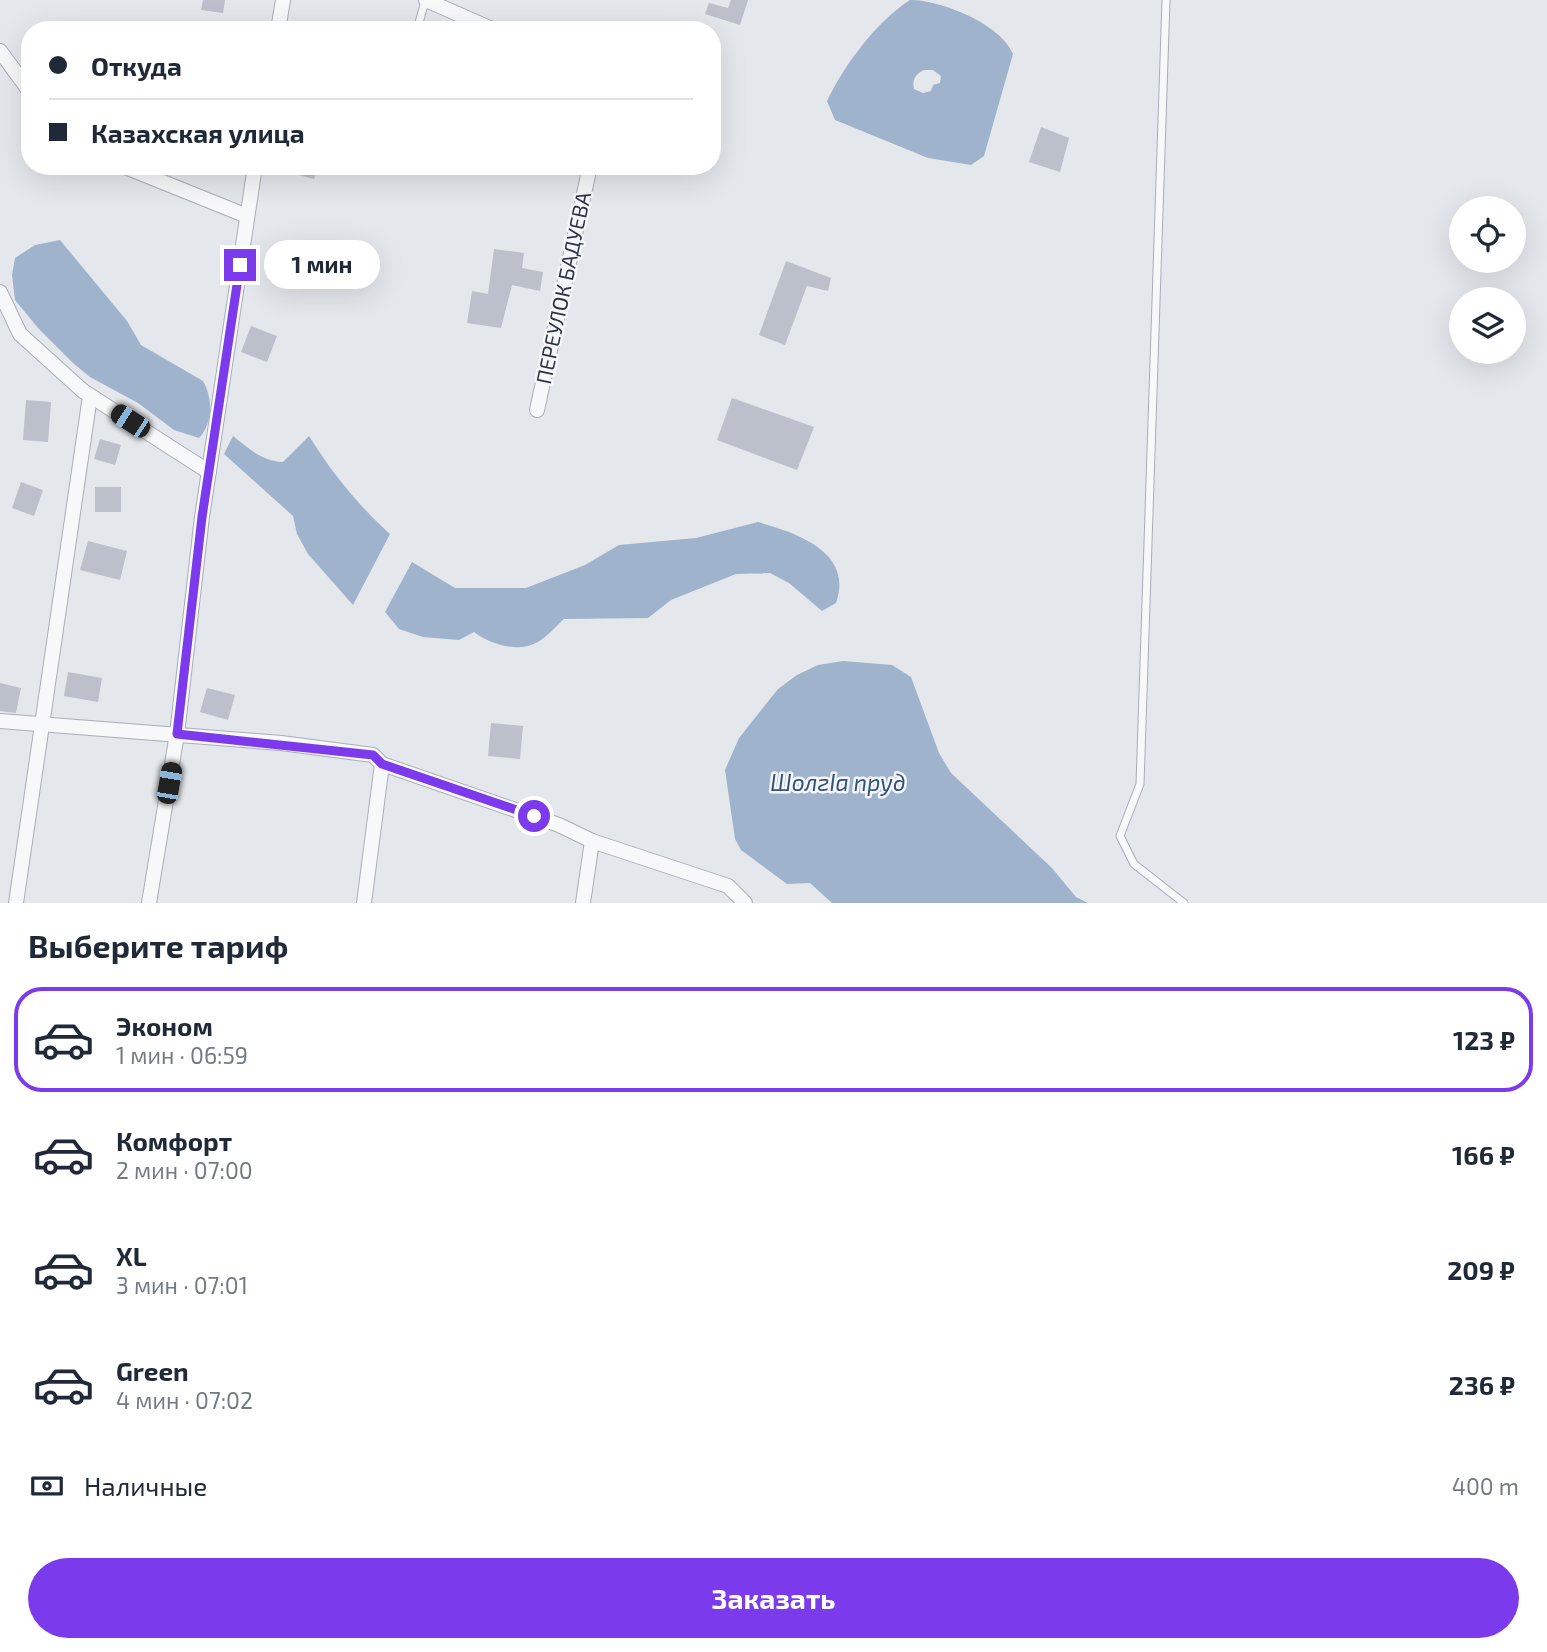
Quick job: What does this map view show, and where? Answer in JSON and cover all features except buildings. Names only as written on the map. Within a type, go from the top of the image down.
[{"type":"street","points":[[280,21],[283,0]]},
{"type":"street","points":[[426,1],[473,21]]},
{"type":"street","points":[[0,51],[21,80]]},
{"type":"street","points":[[145,175],[247,216]]},
{"type":"street","points":[[149,903],[177,734],[209,472],[254,175]]},
{"type":"street","name":"ПЕРЕУЛОК БАДУЕВА","points":[[537,410],[588,175]]},
{"type":"street","points":[[0,292],[20,334],[90,396],[209,472]]},
{"type":"street","points":[[16,903],[90,396]]},
{"type":"street","points":[[0,722],[177,734],[373,755],[382,764],[559,825],[592,841],[729,886],[745,903]]},
{"type":"street","points":[[364,903],[382,764]]},
{"type":"street","points":[[583,903],[592,841]]},
{"type":"lane","points":[[1166,0],[1140,784],[1120,836],[1133,864],[1184,903]]},
{"type":"lane","points":[[420,21],[426,1]]},
{"type":"water","points":[[910,0],[953,9],[996,33],[1013,54],[984,156],[971,165],[928,158],[835,120],[827,101],[834,87],[862,45],[897,9]],"holes":[[[924,70],[933,70],[941,76],[940,83],[933,85],[931,91],[923,93],[914,89],[916,75]]]},
{"type":"water","points":[[60,240],[127,321],[141,345],[203,381],[209,395],[210,410],[207,425],[199,438],[174,430],[138,403],[90,377],[38,328],[15,300],[12,275],[15,258],[35,245]]},
{"type":"water","points":[[233,436],[262,457],[283,462],[309,436],[346,488],[390,534],[353,605],[308,554],[297,534],[293,516],[224,454]]},
{"type":"water","points":[[758,522],[805,539],[830,558],[837,570],[839,585],[836,603],[822,611],[789,583],[770,573],[736,574],[671,600],[648,618],[564,619],[538,642],[522,647],[497,644],[474,632],[459,640],[423,637],[399,629],[385,612],[412,562],[455,588],[526,588],[585,565],[619,545],[696,538]]},
{"type":"water","name":"ШолгIа пруд","points":[[843,661],[892,665],[911,677],[939,753],[951,773],[1052,868],[1076,897],[1088,903],[832,903],[810,883],[787,884],[741,850],[735,839],[725,770],[739,738],[778,689],[797,675],[818,665]]},
{"type":"route","points":[[240,265],[202,517],[177,734],[281,743],[373,755],[382,764],[534,816]]}]
